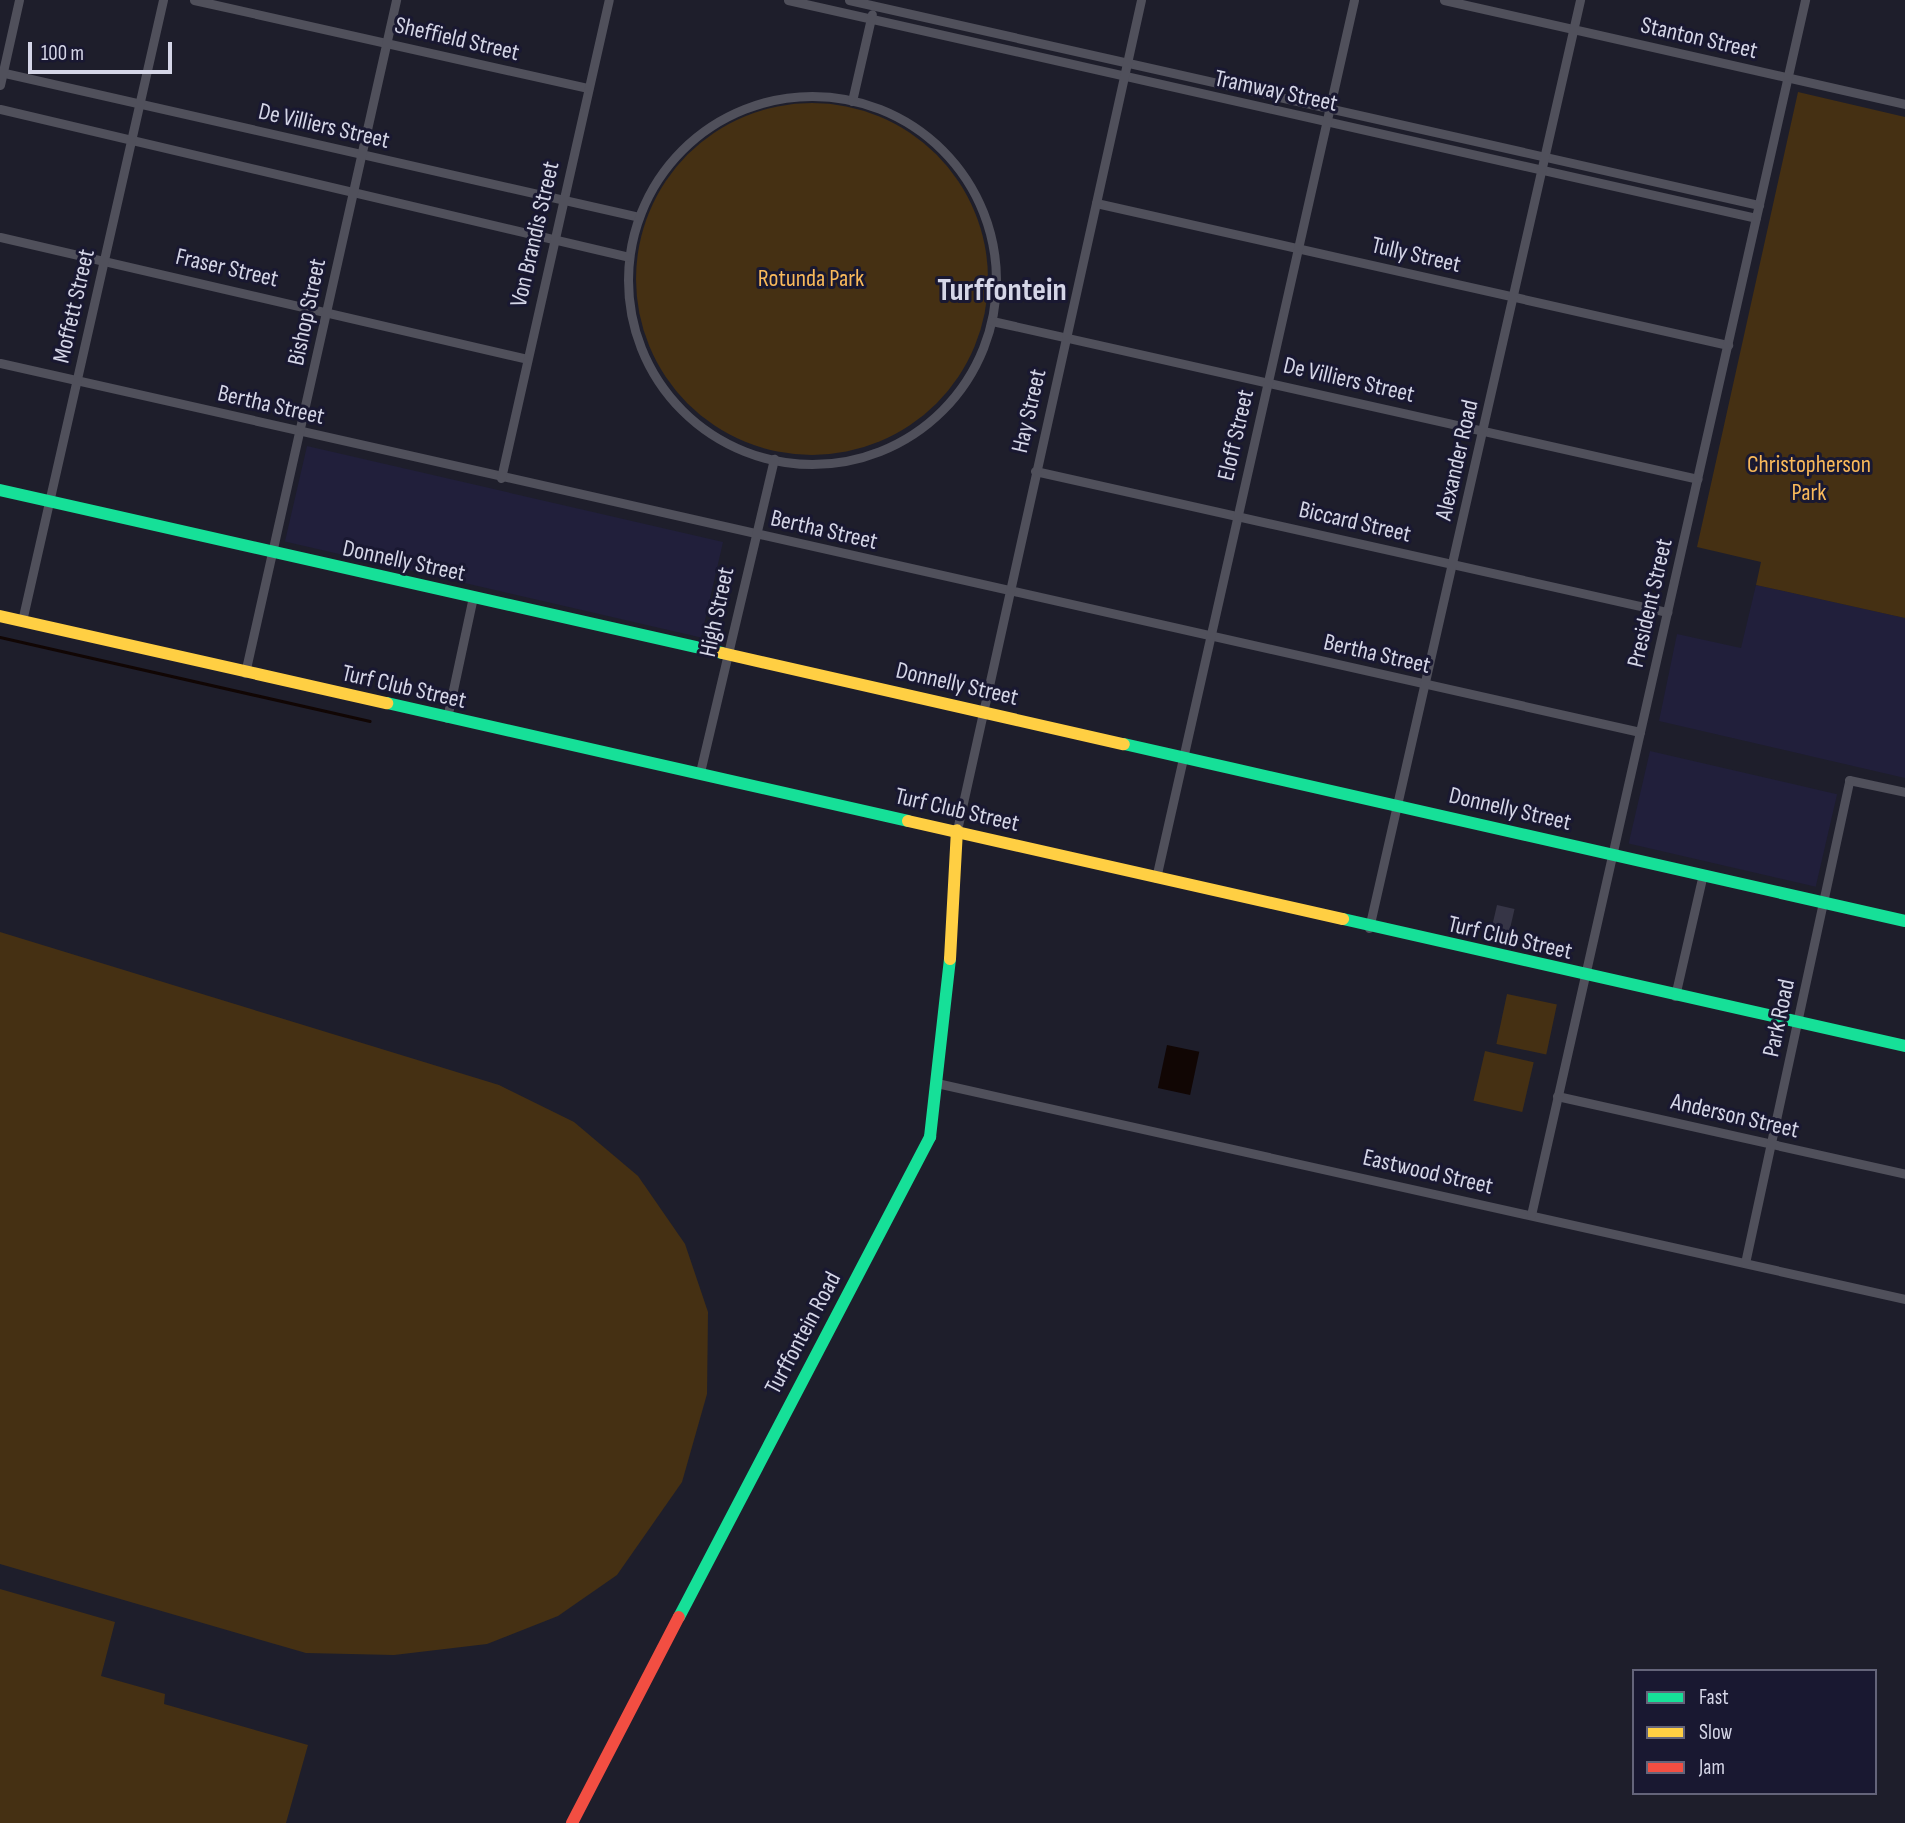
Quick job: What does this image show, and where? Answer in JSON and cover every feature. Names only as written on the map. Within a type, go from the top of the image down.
[{"type":"street","points":[[0,85],[19,0]]},
{"type":"street","name":"Moffett Street","points":[[22,621],[163,0]]},
{"type":"street","name":"Sheffield Street","points":[[194,0],[588,88]]},
{"type":"street","name":"Bishop Street","points":[[245,673],[396,0]]},
{"type":"street","name":"Von Brandis Street","points":[[501,478],[608,0]]},
{"type":"street","name":"Tramway Street","points":[[792,0],[1756,218]]},
{"type":"street","name":"Tramway Street","points":[[849,0],[875,3],[995,33],[1759,205]]},
{"type":"street","name":"Hay Street","points":[[957,830],[1008,590],[1141,0]]},
{"type":"street","name":"Eloff Street","points":[[1156,878],[1354,0]]},
{"type":"street","name":"Stanton Street","points":[[1444,0],[1905,104]]},
{"type":"street","name":"Alexander Road","points":[[1370,928],[1580,0]]},
{"type":"street","name":"President Street","points":[[1531,1215],[1805,0]]},
{"type":"street","points":[[852,101],[875,3]]},
{"type":"street","points":[[991,46],[995,33]]},
{"type":"street","name":"De Villiers Street","points":[[2,72],[639,217]]},
{"type":"street","points":[[1223,99],[1226,85]]},
{"type":"street","points":[[776,100],[852,101],[926,136],[968,182],[995,259],[992,321],[961,388],[905,438],[834,462],[774,460],[711,433],[662,386],[633,325],[629,257],[639,217],[672,161],[723,119],[776,100]]},
{"type":"street","points":[[0,109],[629,257]]},
{"type":"street","points":[[1649,195],[1653,181]]},
{"type":"street","name":"Tully Street","points":[[1096,203],[1728,345]]},
{"type":"street","name":"Fraser Street","points":[[0,237],[327,310],[527,359]]},
{"type":"street","name":"De Villiers Street","points":[[992,321],[1698,479]]},
{"type":"street","name":"Bertha Street","points":[[0,363],[501,478],[1640,732]]},
{"type":"street","name":"High Street","points":[[700,772],[754,534],[774,460]]},
{"type":"street","name":"Biccard Street","points":[[1035,471],[1667,612]]},
{"type":"street","name":"Donnelly Street","points":[[0,490],[1905,920]]},
{"type":"street","points":[[447,718],[473,597]]},
{"type":"street","name":"Turf Club Street","points":[[0,616],[245,673],[957,830],[1586,977],[1905,1046]]},
{"type":"street","name":"Park Road","points":[[1745,1263],[1849,780],[1905,792]]},
{"type":"street","name":"Turffontein Road","points":[[572,1823],[922,1155],[942,1084],[957,830]]},
{"type":"street","points":[[1675,996],[1703,874]]},
{"type":"street","name":"Eastwood Street","points":[[942,1084],[1905,1299]]},
{"type":"street","name":"Anderson Street","points":[[1557,1096],[1905,1174]]},
{"type":"shaded area","points":[[307,446],[723,542],[701,638],[285,541]]},
{"type":"shaded area","points":[[1756,585],[1905,618],[1905,778],[1659,721],[1677,634],[1741,648]]},
{"type":"shaded area","points":[[1650,751],[1837,794],[1816,887],[1629,844]]},
{"type":"shaded area","points":[[1167,1045],[1199,1052],[1190,1095],[1158,1088]]},
{"type":"green space","name":"Christopherson Park","points":[[1798,92],[1905,117],[1905,618],[1756,585],[1761,562],[1697,547]]},
{"type":"green space","name":"Rotunda Park","points":[[812,103],[846,107],[879,117],[910,133],[936,155],[958,181],[974,212],[984,245],[988,279],[984,313],[974,346],[958,377],[936,403],[910,425],[879,441],[846,451],[812,455],[778,451],[745,441],[714,425],[688,403],[666,377],[650,346],[640,313],[636,279],[640,245],[650,212],[666,181],[688,155],[714,133],[745,117],[778,107]]},
{"type":"green space","points":[[0,932],[499,1085],[574,1122],[638,1176],[685,1244],[708,1312],[707,1394],[682,1482],[617,1575],[558,1616],[487,1644],[394,1655],[306,1653],[0,1564]]},
{"type":"green space","points":[[1507,994],[1557,1005],[1546,1054],[1496,1044]]},
{"type":"green space","points":[[1485,1051],[1534,1062],[1522,1112],[1474,1101]]},
{"type":"green space","points":[[0,1589],[115,1622],[101,1676],[165,1694],[164,1704],[308,1745],[286,1823],[0,1823]]},
{"type":"building","points":[[1497,905],[1515,909],[1509,933],[1491,929]]},
{"type":"waterway","points":[[0,637],[370,721]]},
{"type":"traffic: fast","points":[[0,490],[722,653]]},
{"type":"traffic: fast","points":[[387,703],[908,821]]},
{"type":"traffic: fast","points":[[1124,744],[1905,921]]},
{"type":"traffic: fast","points":[[1343,919],[1905,1046]]},
{"type":"traffic: fast","points":[[679,1617],[930,1137],[950,959]]},
{"type":"traffic: slow","points":[[0,616],[387,703]]},
{"type":"traffic: slow","points":[[722,653],[1124,744]]},
{"type":"traffic: slow","points":[[908,821],[1343,919]]},
{"type":"traffic: slow","points":[[950,959],[957,830]]},
{"type":"traffic: jam","points":[[572,1823],[679,1617]]},
{"type":"district","name":"Turffontein","points":[[1002,291]]}]
